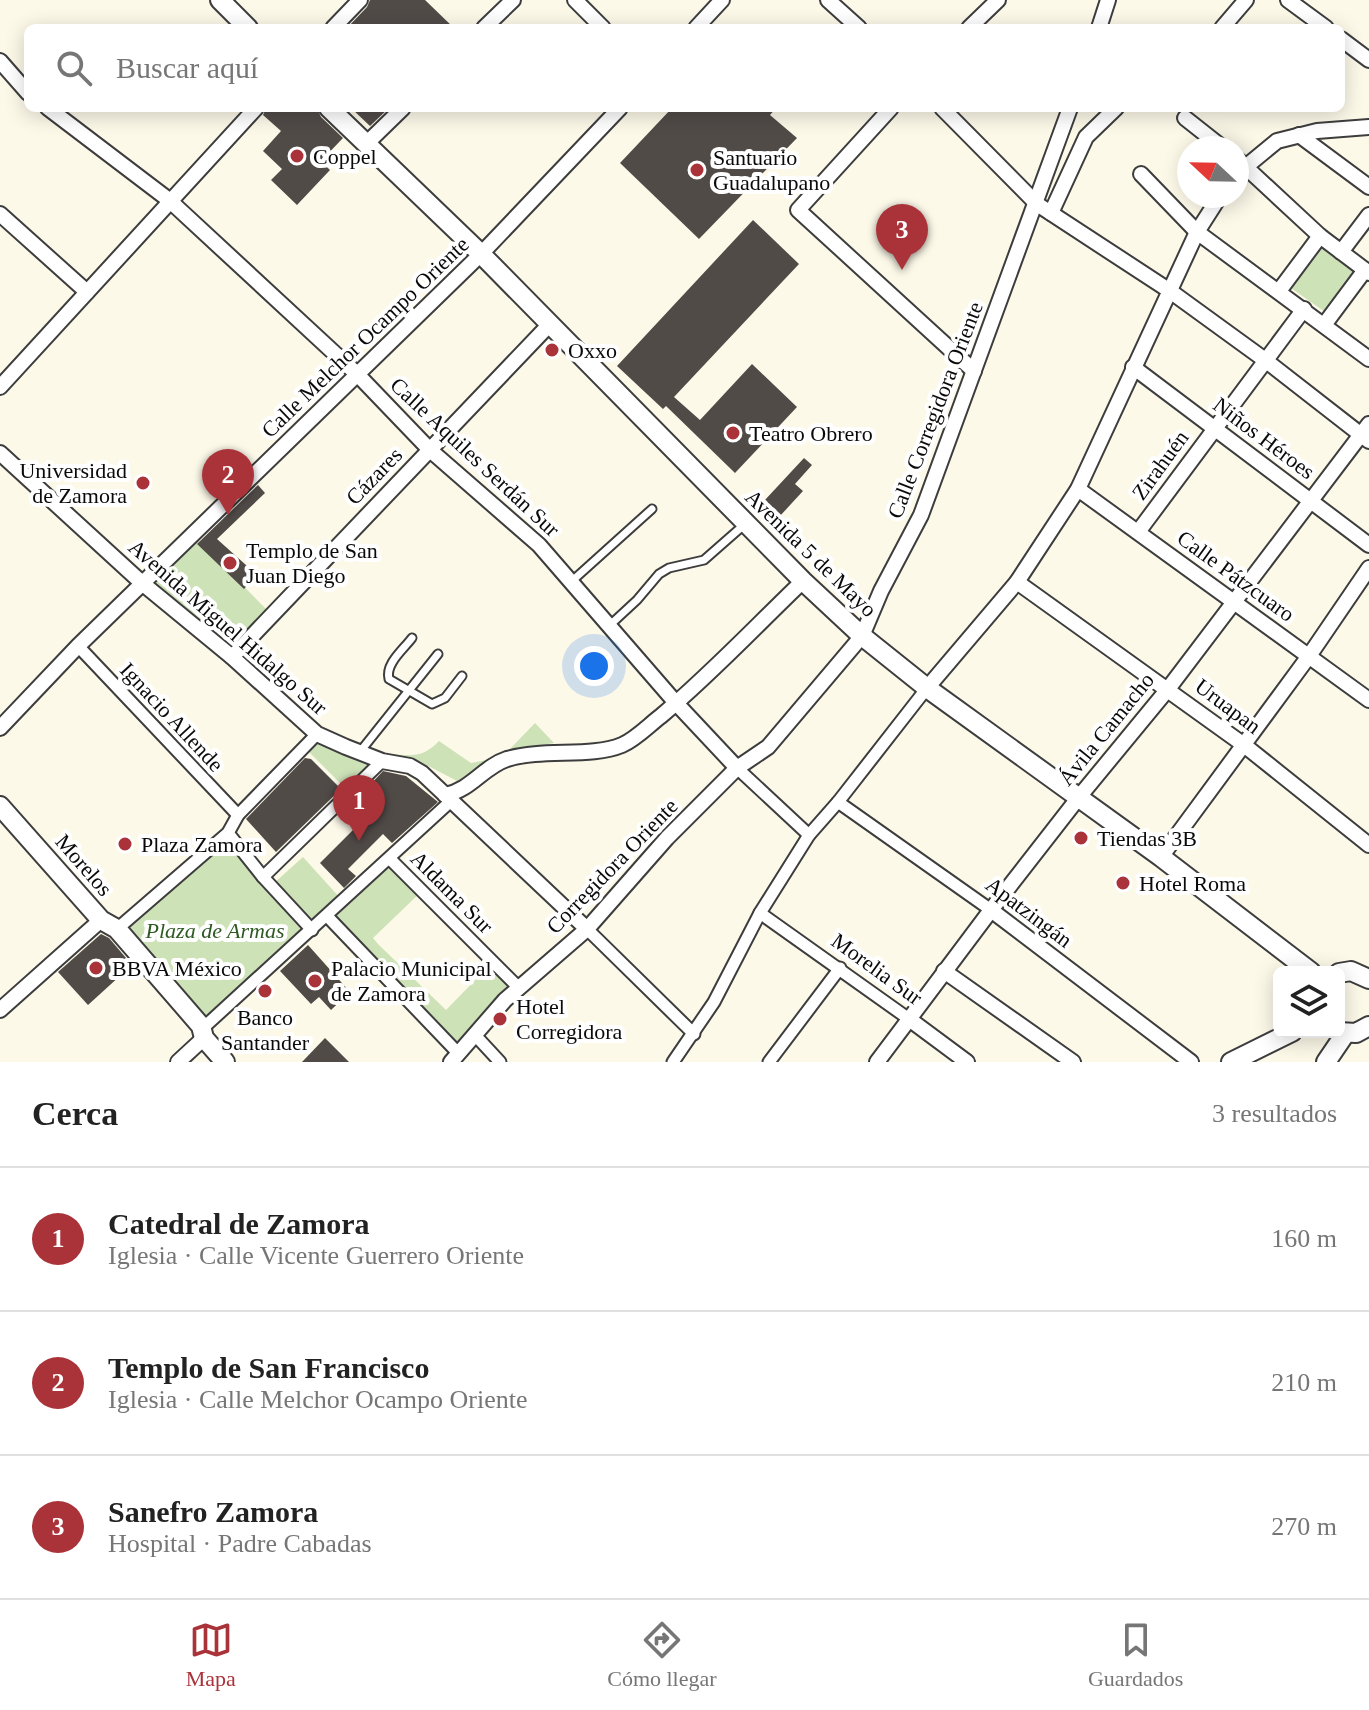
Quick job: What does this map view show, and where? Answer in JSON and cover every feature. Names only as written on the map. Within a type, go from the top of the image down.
[{"type":"street","points":[[337,24],[360,0]]},
{"type":"street","points":[[488,24],[513,0]]},
{"type":"street","points":[[575,0],[599,24]]},
{"type":"street","points":[[700,24],[722,0]]},
{"type":"street","points":[[828,0],[855,24]]},
{"type":"street","points":[[973,24],[998,0]]},
{"type":"street","points":[[1225,24],[1246,0]]},
{"type":"street","points":[[1288,0],[1321,24]]},
{"type":"street","points":[[1100,24],[1107,1]]},
{"type":"street","points":[[225,2],[244,24]]},
{"type":"street","points":[[1345,42],[1369,60]]},
{"type":"street","points":[[0,61],[24,88]]},
{"type":"street","name":"Calle Aquiles Serdán Sur","points":[[53,112],[169,200],[358,375],[430,450],[539,545],[676,703],[737,768],[809,835]]},
{"type":"street","points":[[0,387],[252,112]]},
{"type":"street","name":"Avenida 5 de Mayo","points":[[333,112],[481,254],[803,581],[862,636],[927,688],[1161,857],[1303,966]]},
{"type":"street","points":[[366,144],[399,112]]},
{"type":"street","name":"Calle Melchor Ocampo Oriente","points":[[0,728],[78,646],[481,254],[616,112]]},
{"type":"street","points":[[887,112],[798,210],[974,371]]},
{"type":"street","points":[[946,112],[1037,204],[1170,291],[1366,433]]},
{"type":"street","name":"Calle Corregidora Oriente","points":[[737,768],[768,747],[862,636],[881,591],[921,515],[1069,112]]},
{"type":"street","points":[[1051,213],[1086,137],[1112,112]]},
{"type":"street","points":[[1185,118],[1208,136]]},
{"type":"street","points":[[1249,161],[1277,141],[1299,135],[1369,127]]},
{"type":"street","points":[[1299,135],[1369,187]]},
{"type":"street","points":[[1141,174],[1197,232],[1369,359]]},
{"type":"street","points":[[1249,175],[1367,272],[1324,325]]},
{"type":"street","points":[[673,1062],[720,992],[760,913],[809,835],[1017,582],[1078,489],[1197,232],[1212,208]]},
{"type":"street","points":[[0,214],[87,292]]},
{"type":"street","points":[[1341,252],[1369,215]]},
{"type":"street","points":[[1279,291],[1320,236]]},
{"type":"street","name":"Zirahuén","points":[[1138,532],[1304,309]]},
{"type":"street","name":"Cázares","points":[[232,657],[549,325]]},
{"type":"street","name":"Niños Héroes","points":[[1133,367],[1369,545]]},
{"type":"street","name":"Ávila Camacho","points":[[877,1062],[991,910],[1168,689],[1310,500],[1366,433]]},
{"type":"street","name":"Avenida Miguel Hidalgo Sur","points":[[0,453],[142,583],[232,657],[317,734],[382,761],[410,766],[448,797],[587,929]]},
{"type":"street","name":"Calle Pátzcuaro","points":[[1078,489],[1369,700]]},
{"type":"street","points":[[1161,857],[1309,656],[1369,568]]},
{"type":"street","points":[[178,1062],[203,1034],[390,859],[448,797],[462,791],[493,764],[517,756],[603,750],[623,745],[676,703],[803,581]]},
{"type":"street","name":"Uruapan","points":[[1017,582],[1244,745],[1367,840]]},
{"type":"street","name":"Ignacio Allende","points":[[78,646],[238,815]]},
{"type":"street","points":[[0,1010],[228,833],[238,815],[317,734]]},
{"type":"street","points":[[263,877],[382,761]]},
{"type":"street","name":"Corregidora Oriente","points":[[455,1058],[519,988],[587,929],[667,838],[737,768]]},
{"type":"street","name":"Apatzingán","points":[[838,802],[991,910],[1191,1062]]},
{"type":"street","name":"Morelos","points":[[0,806],[109,925],[225,1062]]},
{"type":"street","points":[[228,833],[312,930]]},
{"type":"street","name":"Aldama Sur","points":[[390,859],[519,988]]},
{"type":"street","name":"Morelia Sur","points":[[760,913],[967,1062]]},
{"type":"street","points":[[327,916],[455,1058]]},
{"type":"street","points":[[587,929],[694,1034]]},
{"type":"street","points":[[769,1062],[840,968]]},
{"type":"street","points":[[944,971],[1073,1062]]},
{"type":"street","points":[[1345,972],[1351,971],[1369,979]]},
{"type":"street","points":[[1345,1033],[1356,1033],[1369,1026]]},
{"type":"street","points":[[475,1035],[500,1062]]},
{"type":"street","points":[[1231,1062],[1280,1038]]},
{"type":"street","points":[[1326,1062],[1339,1038]]},
{"type":"lane","points":[[572,581],[652,509]]},
{"type":"lane","points":[[610,625],[659,574],[669,568],[704,560],[746,523]]},
{"type":"lane","points":[[412,638],[387,673],[389,679],[408,692],[438,704],[462,676]]},
{"type":"lane","points":[[359,753],[438,654]]},
{"type":"green space","points":[[1322,244],[1359,272],[1328,314],[1288,286]]},
{"type":"green space","points":[[196,538],[269,612],[234,649],[153,581]]},
{"type":"green space","points":[[535,723],[554,743],[508,751]]},
{"type":"green space","points":[[317,734],[382,761],[350,793],[304,747]]},
{"type":"green space","points":[[439,741],[471,763],[497,758],[457,781],[417,760],[388,754],[421,753]]},
{"type":"green space","name":"Plaza de Armas","points":[[228,833],[273,884],[303,857],[341,899],[312,930],[201,1026],[117,929]]},
{"type":"green space","points":[[393,862],[422,891],[373,938],[378,944],[446,1010],[486,969],[496,965],[519,988],[455,1050],[330,919]]},
{"type":"building","points":[[370,0],[425,0],[450,24],[351,24]]},
{"type":"building","name":"Coppel","points":[[264,112],[319,112],[343,138],[321,161],[330,170],[297,205],[271,180],[282,169],[263,151],[281,131],[263,115]]},
{"type":"building","points":[[355,112],[385,112],[370,126]]},
{"type":"building","name":"Santuario Guadalupano","points":[[668,112],[773,112],[770,115],[797,138],[699,239],[620,163]]},
{"type":"building","points":[[753,220],[799,264],[674,397],[700,420],[752,364],[797,407],[735,473],[666,406],[663,409],[617,366]]},
{"type":"building","points":[[804,458],[812,465],[795,484],[803,491],[780,516],[764,501]]},
{"type":"building","points":[[258,485],[265,493],[217,539],[257,575],[244,589],[197,544]]},
{"type":"building","points":[[305,758],[311,759],[341,789],[276,852],[246,819]]},
{"type":"building","points":[[383,771],[406,776],[438,802],[392,843],[383,834],[348,869],[356,876],[344,888],[320,863],[366,817],[356,807],[374,789],[370,785]]},
{"type":"building","name":"BBVA México","points":[[101,934],[109,938],[132,965],[88,1005],[58,972]]},
{"type":"building","name":"Palacio Municipal de Zamora","points":[[308,945],[350,992],[331,1010],[319,997],[311,1004],[280,971]]},
{"type":"building","points":[[325,1038],[349,1062],[302,1062]]},
{"type":"place","name":"Coppel","points":[[297,156]]},
{"type":"place","name":"Santuario Guadalupano","points":[[697,170]]},
{"type":"place","name":"Sanefro Zamora","points":[[902,270]]},
{"type":"place","name":"Oxxo","points":[[552,350]]},
{"type":"place","name":"Teatro Obrero","points":[[733,433]]},
{"type":"place","name":"Universidad de Zamora","points":[[143,483]]},
{"type":"place","name":"Templo de San Francisco","points":[[228,515]]},
{"type":"place","name":"Templo de San Juan Diego","points":[[230,563]]},
{"type":"place","name":"Tiendas 3B","points":[[1081,838]]},
{"type":"place","name":"Catedral de Zamora","points":[[359,841]]},
{"type":"place","name":"Plaza Zamora","points":[[125,844]]},
{"type":"place","name":"Hotel Roma","points":[[1123,883]]},
{"type":"place","name":"BBVA México","points":[[96,968]]},
{"type":"place","name":"Palacio Municipal de Zamora","points":[[315,981]]},
{"type":"place","name":"Banco Santander","points":[[265,991]]},
{"type":"place","name":"Hotel Corregidora","points":[[500,1019]]}]
